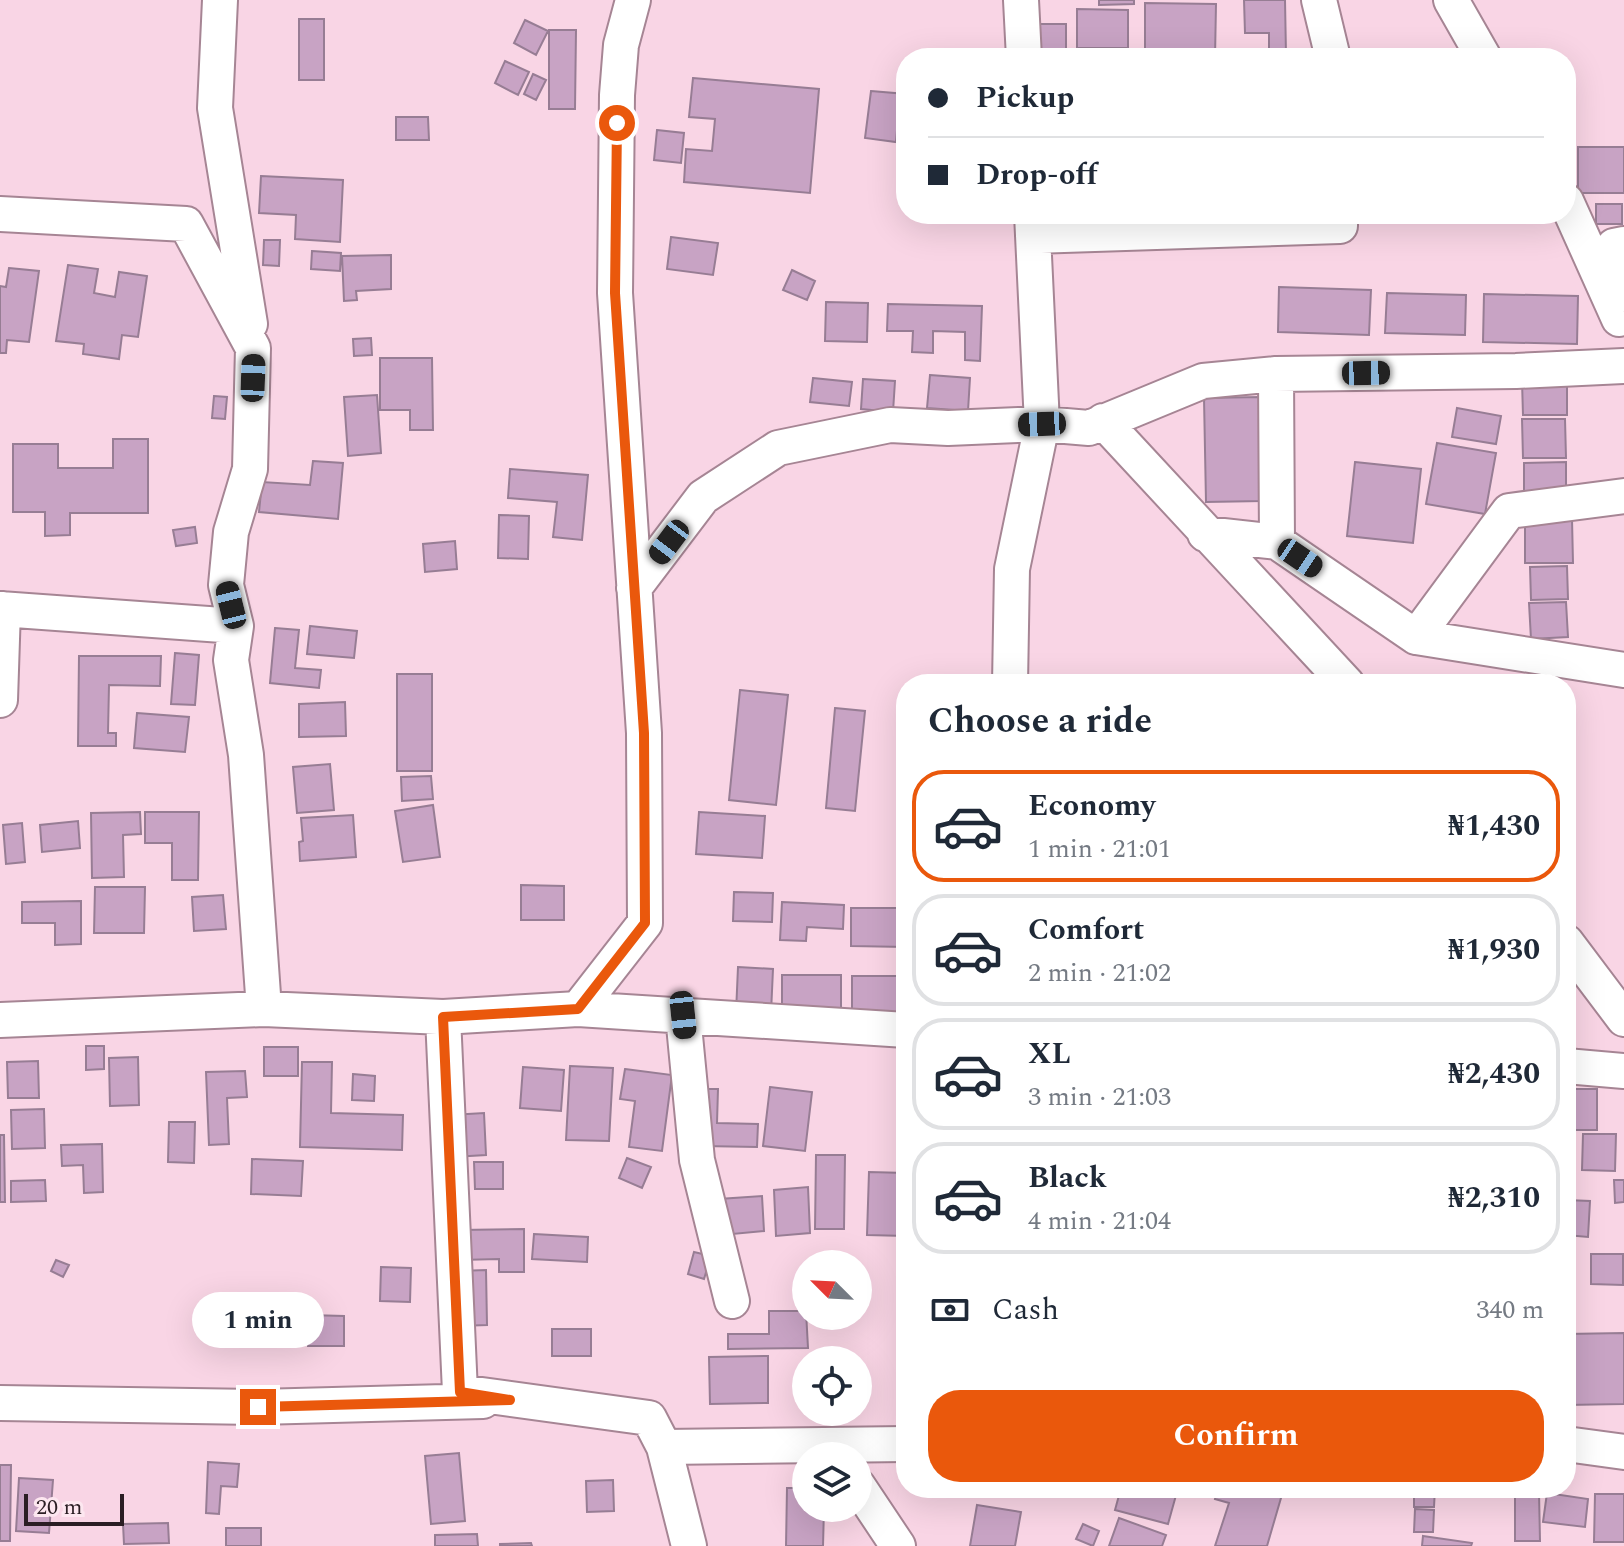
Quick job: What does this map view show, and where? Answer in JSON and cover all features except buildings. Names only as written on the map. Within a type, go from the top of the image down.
[{"type":"street","points":[[220,0],[215,108],[253,348],[250,469],[231,532],[226,585],[236,626],[231,660],[246,755],[264,1009]]},
{"type":"street","points":[[614,0],[621,45]]},
{"type":"street","points":[[578,1009],[645,923],[644,733],[615,293],[617,95],[621,45],[633,0]]},
{"type":"street","points":[[1021,0],[1023,48]]},
{"type":"street","points":[[1319,0],[1331,48]]},
{"type":"street","points":[[1451,0],[1478,48]]},
{"type":"street","points":[[0,214],[186,224],[253,348]]},
{"type":"street","points":[[1576,223],[1619,319]]},
{"type":"street","points":[[1010,674],[1012,569],[1042,424],[1033,225],[1340,224]]},
{"type":"street","points":[[1624,244],[1614,246],[1624,360]]},
{"type":"street","points":[[634,588],[703,497],[778,448],[890,425],[948,428],[1042,424],[1089,428],[1203,381],[1276,374],[1516,371],[1624,366]]},
{"type":"street","points":[[1276,374],[1277,542]]},
{"type":"street","points":[[1103,421],[1338,674]]},
{"type":"street","points":[[1416,637],[1509,511],[1624,496]]},
{"type":"street","points":[[1205,534],[1277,542],[1416,637],[1624,670]]},
{"type":"street","points":[[0,700],[1,609],[236,626]]},
{"type":"street","points":[[1576,955],[1624,1019]]},
{"type":"street","points":[[0,1020],[264,1009],[443,1017],[578,1009],[896,1029]]},
{"type":"street","points":[[683,1015],[697,1160],[732,1301]]},
{"type":"street","points":[[443,1017],[460,1392],[649,1418],[664,1447],[689,1546]]},
{"type":"street","points":[[1576,1067],[1624,1071]]},
{"type":"street","points":[[0,1403],[258,1407],[510,1400]]},
{"type":"street","points":[[872,1447],[896,1445]]},
{"type":"street","points":[[1576,1445],[1624,1452]]},
{"type":"street","points":[[664,1447],[792,1449]]},
{"type":"street","points":[[872,1507],[898,1546]]},
{"type":"route","points":[[258,1407],[510,1400],[460,1392],[443,1017],[578,1009],[645,923],[644,733],[615,293],[617,123]]}]
